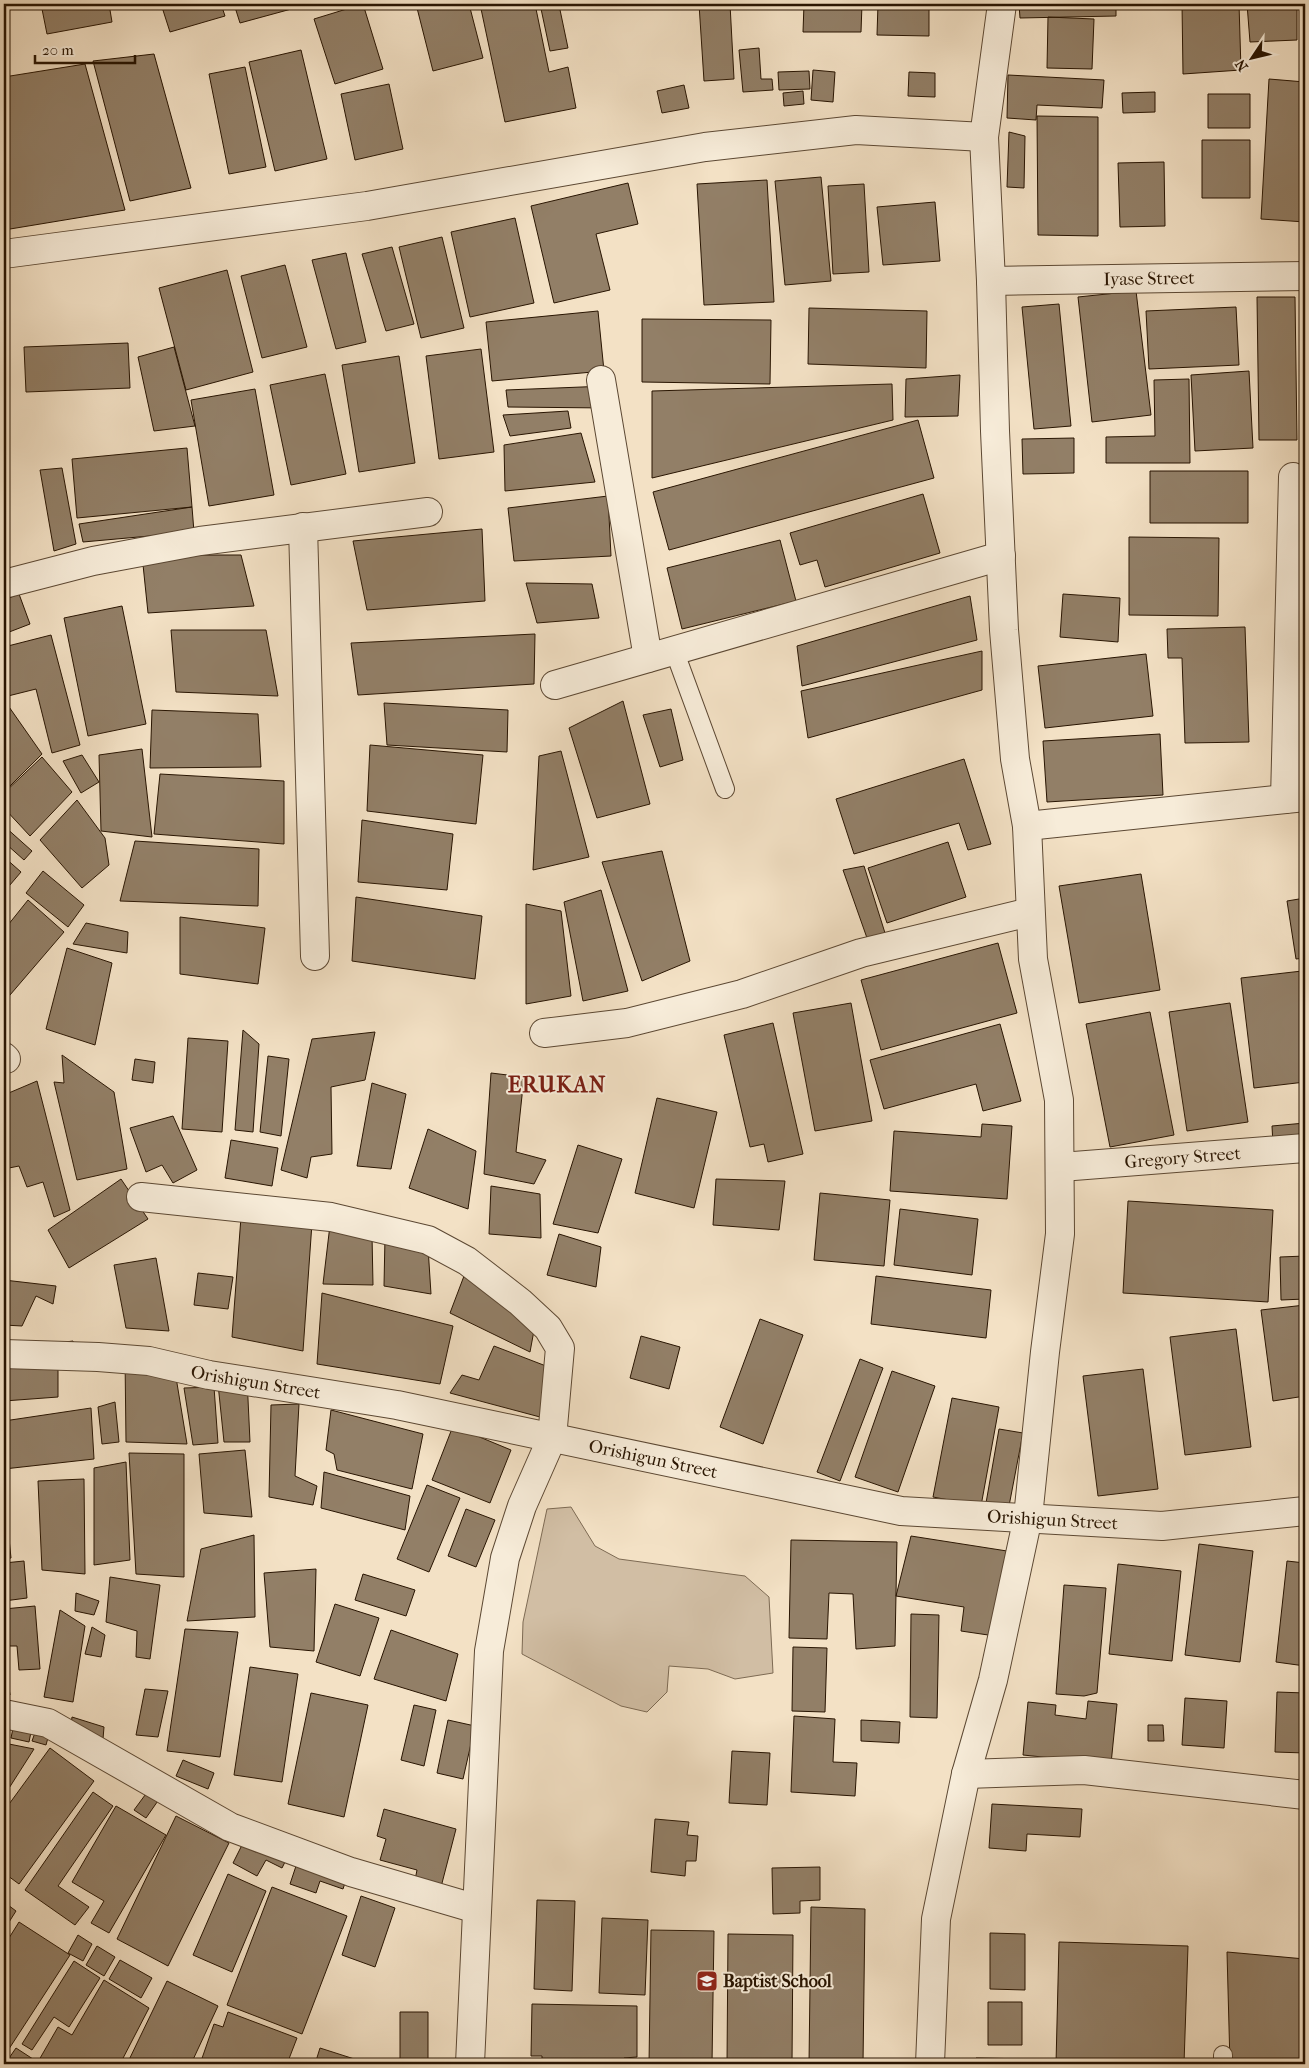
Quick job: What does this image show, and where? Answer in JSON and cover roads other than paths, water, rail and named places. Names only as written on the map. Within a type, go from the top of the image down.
[{"type":"street","points":[[930,2064],[936,1920],[966,1774],[993,1680],[1028,1517],[1045,1352],[1060,1234],[1059,1100],[1034,959],[1030,912],[1027,826],[1015,759],[1004,630],[984,137],[1002,4]]},
{"type":"street","points":[[4,254],[367,206],[714,146],[856,130],[984,137]]},
{"type":"street","name":"Iyase Street","points":[[991,281],[1305,276]]},
{"type":"street","points":[[601,380],[648,658]]},
{"type":"street","points":[[1027,826],[1295,798],[1293,477]]},
{"type":"street","points":[[4,580],[200,541],[428,512]]},
{"type":"street","points":[[303,527],[315,956]]},
{"type":"street","points":[[555,685],[1001,556]]},
{"type":"street","points":[[544,1033],[627,1023],[742,994],[861,953],[1030,912]]},
{"type":"street","name":"Gregory Street","points":[[1061,1167],[1305,1148]]},
{"type":"street","points":[[141,1196],[331,1217],[428,1240],[467,1261],[520,1302],[548,1328],[560,1348],[552,1438],[522,1506],[505,1558],[494,1609],[487,1670],[470,2064]]},
{"type":"street","name":"Orishigun Street","points":[[4,1354],[98,1356],[148,1361],[208,1375],[397,1405],[901,1511],[1162,1526],[1305,1511]]},
{"type":"street","points":[[4,1714],[48,1723],[230,1827],[351,1872],[477,1909]]},
{"type":"street","points":[[966,1774],[1084,1770],[1305,1795]]},
{"type":"lane","points":[[674,650],[725,789]]},
{"type":"place","name":"Baptist School","points":[[707,1981]]},
{"type":"district","name":"ERUKAN","points":[[557,1084]]}]
